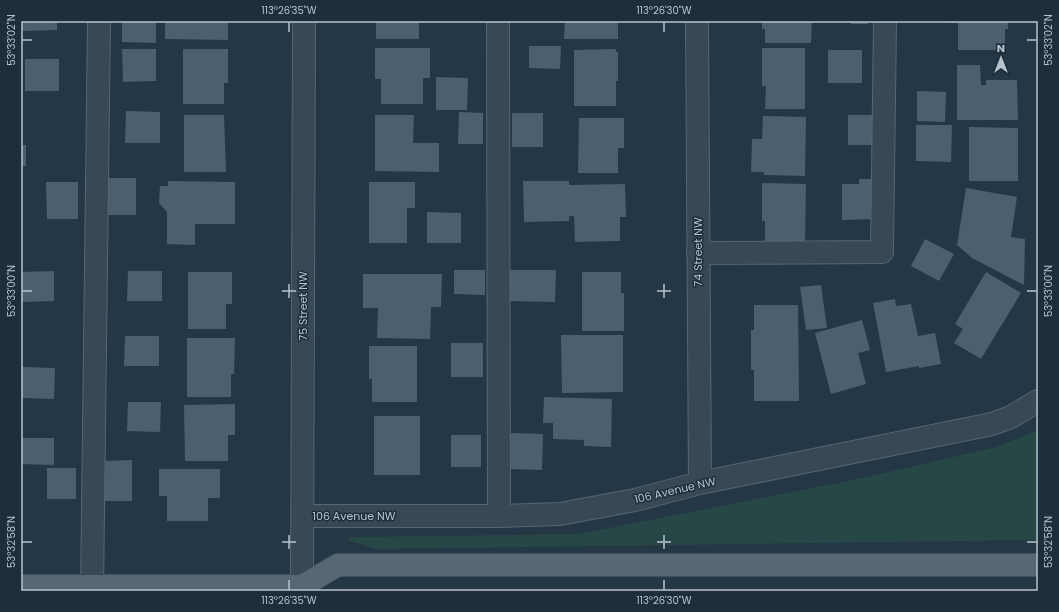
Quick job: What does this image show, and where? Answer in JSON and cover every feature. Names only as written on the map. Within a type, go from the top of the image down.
[{"type":"main road","points":[[21,586],[92,588],[305,589],[338,565],[1038,565]]},
{"type":"street","points":[[92,588],[99,21]]},
{"type":"street","name":"75 Street NW","points":[[304,21],[303,516],[305,589]]},
{"type":"street","points":[[498,21],[499,516]]},
{"type":"street","name":"74 Street NW","points":[[697,21],[700,483]]},
{"type":"street","points":[[698,253],[882,252],[885,21]]},
{"type":"street","name":"106 Avenue NW","points":[[303,516],[499,516],[560,514],[635,500],[700,483],[992,424],[1011,417],[1038,401]]},
{"type":"green space","points":[[1038,430],[1038,540],[375,549],[348,540],[350,537],[579,534],[858,479],[996,447]]},
{"type":"building","points":[[21,21],[57,21],[57,30],[21,31]]},
{"type":"building","points":[[122,21],[156,21],[156,43],[122,42]]},
{"type":"building","points":[[165,21],[228,21],[228,40],[165,39]]},
{"type":"building","points":[[376,21],[419,21],[419,39],[376,39]]},
{"type":"building","points":[[565,21],[618,21],[618,39],[564,39]]},
{"type":"building","points":[[762,21],[812,21],[811,43],[765,43],[765,29],[762,29]]},
{"type":"building","points":[[851,21],[868,21],[868,24],[851,24]]},
{"type":"building","points":[[947,21],[1008,21],[1008,29],[1005,29],[1005,50],[958,50],[958,23],[947,23]]},
{"type":"building","points":[[529,46],[561,46],[560,69],[529,68]]},
{"type":"building","points":[[375,48],[430,48],[430,78],[423,78],[423,104],[381,104],[381,79],[375,79]]},
{"type":"building","points":[[762,48],[805,48],[805,109],[765,109],[766,86],[762,86]]},
{"type":"building","points":[[122,49],[156,49],[156,81],[123,82]]},
{"type":"building","points":[[183,49],[228,49],[228,83],[224,83],[224,104],[183,104]]},
{"type":"building","points":[[616,49],[616,52],[618,52],[618,81],[616,81],[616,106],[574,106],[574,50]]},
{"type":"building","points":[[828,50],[862,50],[862,83],[828,83]]},
{"type":"building","points":[[25,59],[59,59],[59,91],[25,91]]},
{"type":"building","points":[[957,65],[980,65],[981,85],[986,85],[986,80],[1017,80],[1018,120],[957,120]]},
{"type":"building","points":[[436,77],[468,78],[467,110],[436,110]]},
{"type":"building","points":[[917,91],[946,92],[945,122],[917,121]]},
{"type":"building","points":[[126,111],[160,112],[160,143],[125,143]]},
{"type":"building","points":[[459,112],[483,113],[483,144],[458,144]]},
{"type":"building","points":[[512,113],[543,113],[543,147],[512,147]]},
{"type":"building","points":[[184,115],[224,115],[226,172],[184,172]]},
{"type":"building","points":[[375,115],[414,115],[413,143],[439,143],[439,172],[375,171]]},
{"type":"building","points":[[848,115],[878,115],[877,145],[848,145]]},
{"type":"building","points":[[763,116],[806,117],[805,176],[764,175],[764,172],[751,172],[752,139],[762,139]]},
{"type":"building","points":[[579,118],[624,118],[624,148],[618,148],[618,173],[578,173]]},
{"type":"building","points":[[916,125],[952,125],[951,162],[916,161]]},
{"type":"building","points":[[969,127],[1018,128],[1018,181],[969,181]]},
{"type":"building","points":[[21,145],[26,145],[26,166],[21,166]]},
{"type":"building","points":[[101,178],[136,178],[136,215],[101,215]]},
{"type":"building","points":[[859,179],[873,179],[878,219],[842,220],[842,184],[859,184]]},
{"type":"building","points":[[168,181],[235,182],[235,224],[195,224],[195,245],[167,244],[167,212],[159,203],[160,186],[168,186]]},
{"type":"building","points":[[523,181],[569,181],[569,185],[625,184],[626,217],[620,217],[620,241],[575,242],[574,216],[569,216],[569,221],[524,222]]},
{"type":"building","points":[[46,182],[78,182],[78,219],[47,219]]},
{"type":"building","points":[[369,182],[415,182],[415,208],[407,208],[407,243],[369,243]]},
{"type":"building","points":[[762,183],[806,184],[805,244],[765,243],[765,221],[762,221]]},
{"type":"building","points":[[966,188],[1017,197],[1011,237],[1025,239],[1024,285],[972,258],[957,245]]},
{"type":"building","points":[[427,212],[461,213],[461,243],[427,243]]},
{"type":"building","points":[[925,239],[954,254],[939,281],[911,266]]},
{"type":"building","points":[[454,270],[485,270],[485,295],[454,294]]},
{"type":"building","points":[[509,270],[556,270],[555,302],[508,301]]},
{"type":"building","points":[[54,271],[54,301],[21,302],[21,272]]},
{"type":"building","points":[[128,271],[162,271],[162,301],[127,301]]},
{"type":"building","points":[[188,272],[232,272],[232,304],[226,304],[226,329],[188,329]]},
{"type":"building","points":[[582,272],[621,272],[621,293],[624,293],[624,331],[582,331]]},
{"type":"building","points":[[986,272],[1021,293],[981,359],[954,343],[963,329],[955,324]]},
{"type":"building","points":[[363,274],[442,274],[441,307],[431,307],[430,339],[377,338],[378,308],[363,308]]},
{"type":"building","points":[[821,285],[827,328],[806,330],[800,287]]},
{"type":"building","points":[[895,299],[896,306],[911,304],[918,336],[935,333],[941,364],[886,372],[873,303]]},
{"type":"building","points":[[754,305],[798,305],[799,401],[754,401],[754,370],[751,370],[751,330],[754,330]]},
{"type":"building","points":[[862,320],[870,350],[858,353],[866,384],[831,394],[815,333]]},
{"type":"building","points":[[561,335],[623,335],[623,392],[562,393]]},
{"type":"building","points":[[125,336],[159,336],[159,366],[124,366]]},
{"type":"building","points":[[187,338],[235,338],[234,374],[231,374],[231,397],[187,397]]},
{"type":"building","points":[[451,343],[483,343],[483,377],[451,377]]},
{"type":"building","points":[[369,346],[417,346],[417,402],[372,402],[372,379],[369,379]]},
{"type":"building","points":[[22,367],[55,368],[54,399],[21,398]]},
{"type":"building","points":[[544,397],[612,399],[611,447],[584,446],[584,440],[553,439],[553,423],[543,423]]},
{"type":"building","points":[[128,402],[161,402],[160,432],[127,431]]},
{"type":"building","points":[[235,404],[235,435],[228,435],[228,461],[185,461],[184,405]]},
{"type":"building","points":[[374,416],[420,416],[420,475],[374,475]]},
{"type":"building","points":[[509,433],[543,434],[542,470],[508,469]]},
{"type":"building","points":[[451,435],[481,435],[481,467],[451,467]]},
{"type":"building","points":[[21,438],[54,438],[54,465],[21,464]]},
{"type":"building","points":[[132,460],[132,501],[103,501],[103,461]]},
{"type":"building","points":[[47,468],[76,468],[76,499],[47,499]]},
{"type":"building","points":[[159,469],[220,469],[220,498],[208,498],[208,521],[167,521],[167,496],[159,496]]}]
